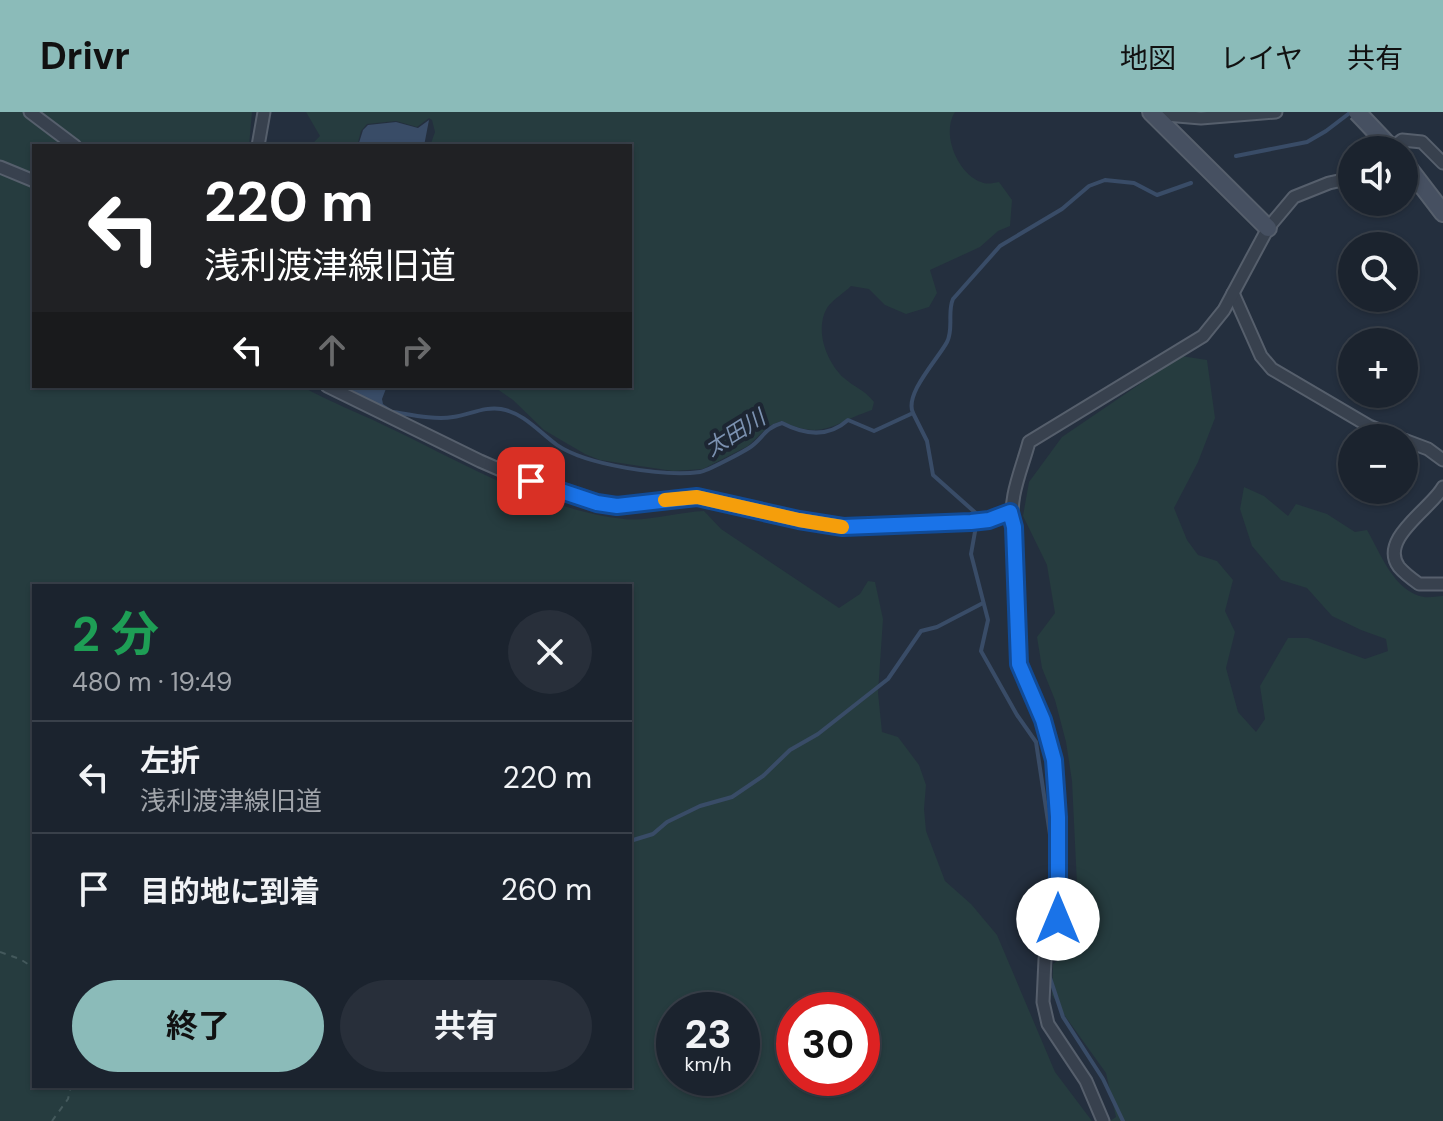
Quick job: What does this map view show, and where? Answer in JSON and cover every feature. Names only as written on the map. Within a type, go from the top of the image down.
[{"type":"main road","points":[[1357,112],[1378,136]]},
{"type":"main road","points":[[1152,113],[1268,228]]},
{"type":"main road","points":[[1418,180],[1443,213]]},
{"type":"street","points":[[30,112],[72,144]]},
{"type":"street","points":[[258,144],[264,112]]},
{"type":"street","points":[[1152,113],[1201,118],[1276,112]]},
{"type":"street","points":[[1418,142],[1443,163]]},
{"type":"street","points":[[0,167],[32,180]]},
{"type":"street","points":[[1103,1121],[1086,1081],[1048,1024],[1043,1002],[1045,959],[1058,919],[1058,817],[1054,760],[1043,720],[1019,664],[1014,527],[1010,512],[1029,442],[1203,336],[1224,310],[1268,228],[1294,197],[1338,181]]},
{"type":"street","points":[[1233,293],[1261,356],[1272,369],[1366,424]]},
{"type":"street","points":[[331,388],[510,474],[597,503],[617,506],[697,497],[843,527],[971,522],[989,520],[1010,512]]},
{"type":"street","points":[[1418,445],[1443,460]]},
{"type":"street","points":[[1443,487],[1405,527],[1397,541],[1395,555],[1397,565],[1419,584],[1443,584]]},
{"type":"path","points":[[0,952],[32,967]]},
{"type":"path","points":[[52,1121],[68,1099],[71,1088]]},
{"type":"green space","points":[[0,112],[252,112],[249,144],[32,144],[32,388],[305,388],[478,472],[564,506],[632,520],[704,511],[721,529],[839,608],[860,594],[868,581],[875,582],[883,619],[878,693],[882,732],[898,737],[919,765],[926,785],[926,831],[945,881],[971,904],[997,935],[1055,1072],[1092,1121],[0,1121]]},
{"type":"green space","points":[[306,112],[955,112],[950,131],[954,152],[972,177],[988,184],[999,182],[1012,200],[1010,226],[998,231],[980,247],[930,270],[937,293],[929,307],[906,314],[885,305],[869,289],[851,286],[829,305],[823,317],[824,346],[838,372],[874,402],[872,410],[818,430],[781,421],[769,426],[748,446],[703,469],[673,471],[600,460],[585,454],[544,430],[496,388],[632,388],[632,144],[431,144],[435,132],[429,118],[417,127],[396,121],[367,124],[361,131],[358,144],[312,144],[320,136]]},
{"type":"green space","points":[[1181,356],[1207,360],[1215,418],[1198,462],[1174,508],[1187,540],[1198,555],[1217,561],[1233,580],[1225,611],[1235,632],[1226,668],[1238,712],[1256,732],[1265,719],[1260,686],[1288,638],[1308,638],[1365,659],[1388,651],[1386,639],[1332,616],[1307,588],[1281,580],[1252,546],[1240,509],[1244,487],[1264,496],[1288,516],[1296,504],[1327,514],[1355,532],[1367,530],[1389,570],[1404,588],[1424,597],[1443,596],[1443,1121],[1110,1121],[1116,1117],[1106,1073],[1052,995],[1053,964],[1070,951],[1062,931],[1077,885],[1072,781],[1066,742],[1055,700],[1042,668],[1037,637],[1055,613],[1047,565],[1023,516],[1029,482],[1062,437]]},
{"type":"water","points":[[429,120],[424,144],[359,144],[368,125],[396,122],[418,128]]},
{"type":"water","points":[[348,388],[386,388],[383,404],[397,413],[382,410],[381,406]]},
{"type":"waterway","name":"太田川","points":[[1236,156],[1307,142],[1351,112]]},
{"type":"waterway","name":"太田川","points":[[393,412],[446,418],[501,409],[524,419],[570,452],[606,464],[667,473],[709,469],[754,445],[771,428],[782,423],[816,433],[832,430],[848,420],[874,431],[913,413],[913,396],[917,387],[949,337],[953,299],[1000,246],[1062,209],[1089,186],[1105,180],[1134,183],[1157,195],[1191,183]]},
{"type":"waterway","points":[[913,413],[927,441],[933,475],[978,515],[971,554],[988,620],[981,651],[1036,742],[1052,848],[1052,919],[1041,948],[1043,955]]},
{"type":"waterway","points":[[632,840],[653,834],[667,822],[700,806],[732,797],[763,776],[790,750],[818,734],[888,679],[921,631],[937,627],[983,603]]},
{"type":"waterway","points":[[1049,975],[1063,1017],[1103,1079],[1123,1121]]},
{"type":"slow traffic","points":[[665,500],[697,497],[842,527]]},
{"type":"route","points":[[531,481],[597,503],[617,506],[697,497],[843,527],[971,522],[989,520],[1010,512],[1014,527],[1019,664],[1043,720],[1054,760],[1058,817],[1058,919]]}]
